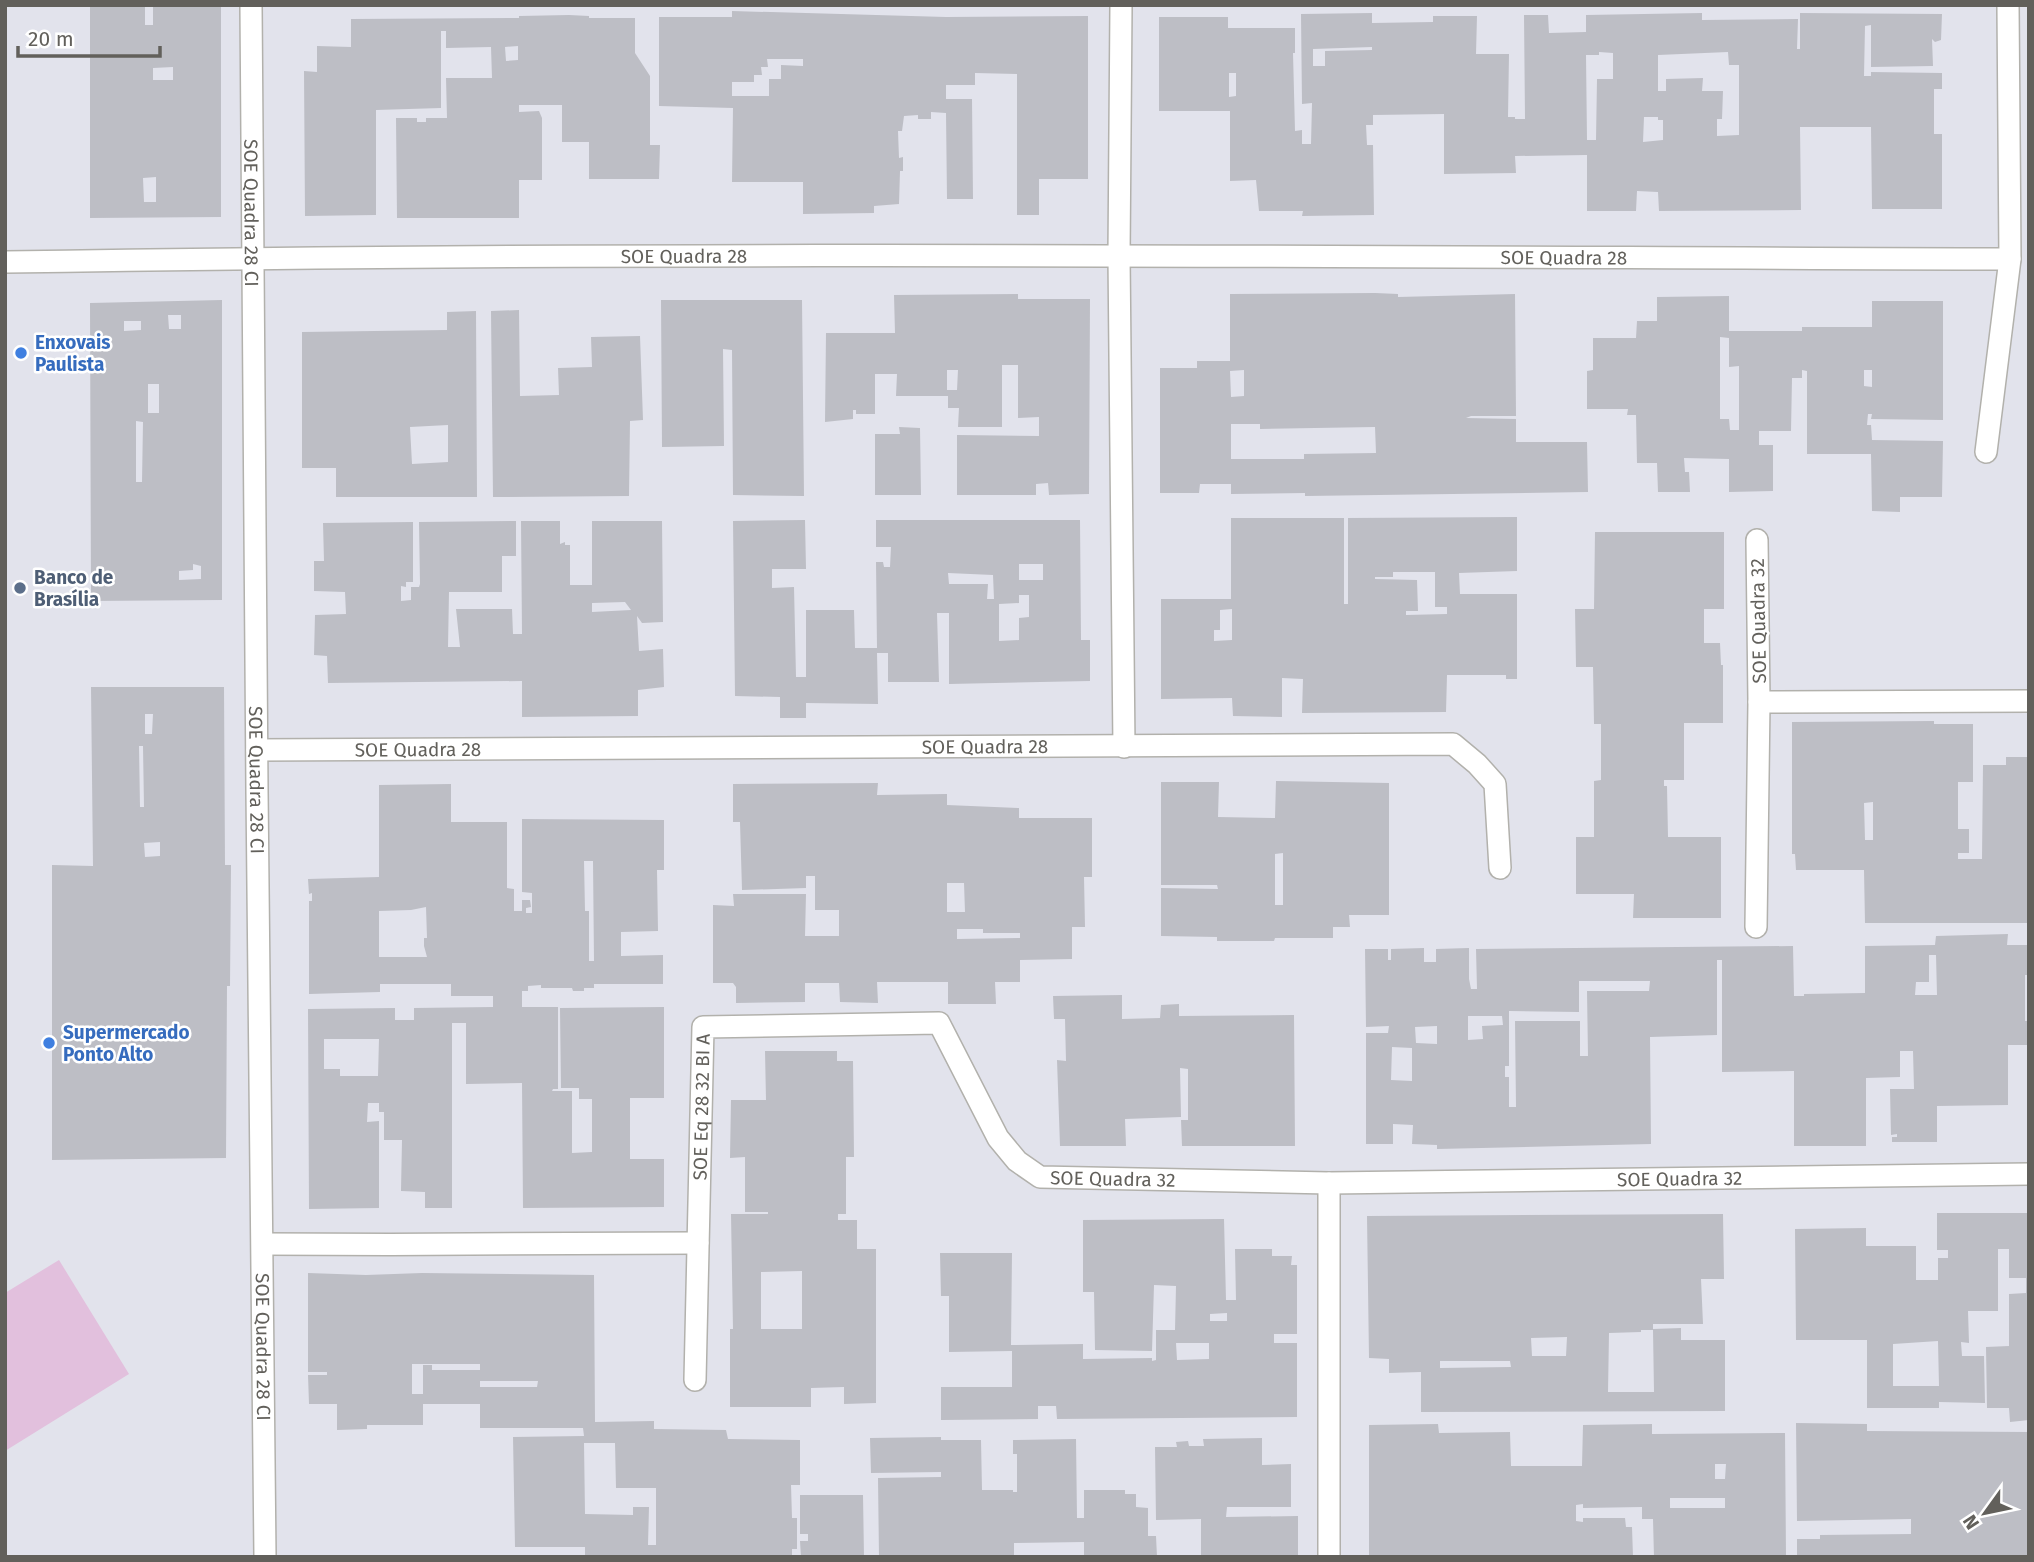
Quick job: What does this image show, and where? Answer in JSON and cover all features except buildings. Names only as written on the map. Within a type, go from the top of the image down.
[{"type":"street","name":"SOE Quadra 28 CI","points":[[251,5],[251,258],[265,1557]]},
{"type":"street","points":[[1121,5],[1119,256],[1124,747]]},
{"type":"street","points":[[1986,452],[2010,259],[2008,5]]},
{"type":"street","name":"SOE Quadra 28","points":[[5,262],[251,258],[1119,256],[2010,259]]},
{"type":"street","name":"SOE Quadra 32","points":[[1756,927],[1759,702],[1757,540]]},
{"type":"street","name":"SOE Quadra 32","points":[[1759,702],[2029,701]]},
{"type":"street","name":"SOE Quadra 28","points":[[257,750],[1453,744],[1495,784],[1500,869]]},
{"type":"street","name":"SOE Quadra 32","points":[[939,1023],[998,1138],[1017,1161],[1040,1177],[1329,1183],[2029,1174]]},
{"type":"street","name":"SOE Eq 28 32 BI A","points":[[695,1380],[703,1027],[939,1023]]},
{"type":"street","points":[[1329,1183],[1329,1557]]},
{"type":"street","points":[[263,1244],[475,1246],[698,1243]]},
{"type":"shaded area","points":[[59,1260],[129,1374],[5,1451],[5,1293]]},
{"type":"place","name":"Enxovais Paulista","points":[[21,353]]},
{"type":"place","name":"Banco de Brasília","points":[[20,588]]},
{"type":"place","name":"Supermercado Ponto Alto","points":[[49,1043]]}]
